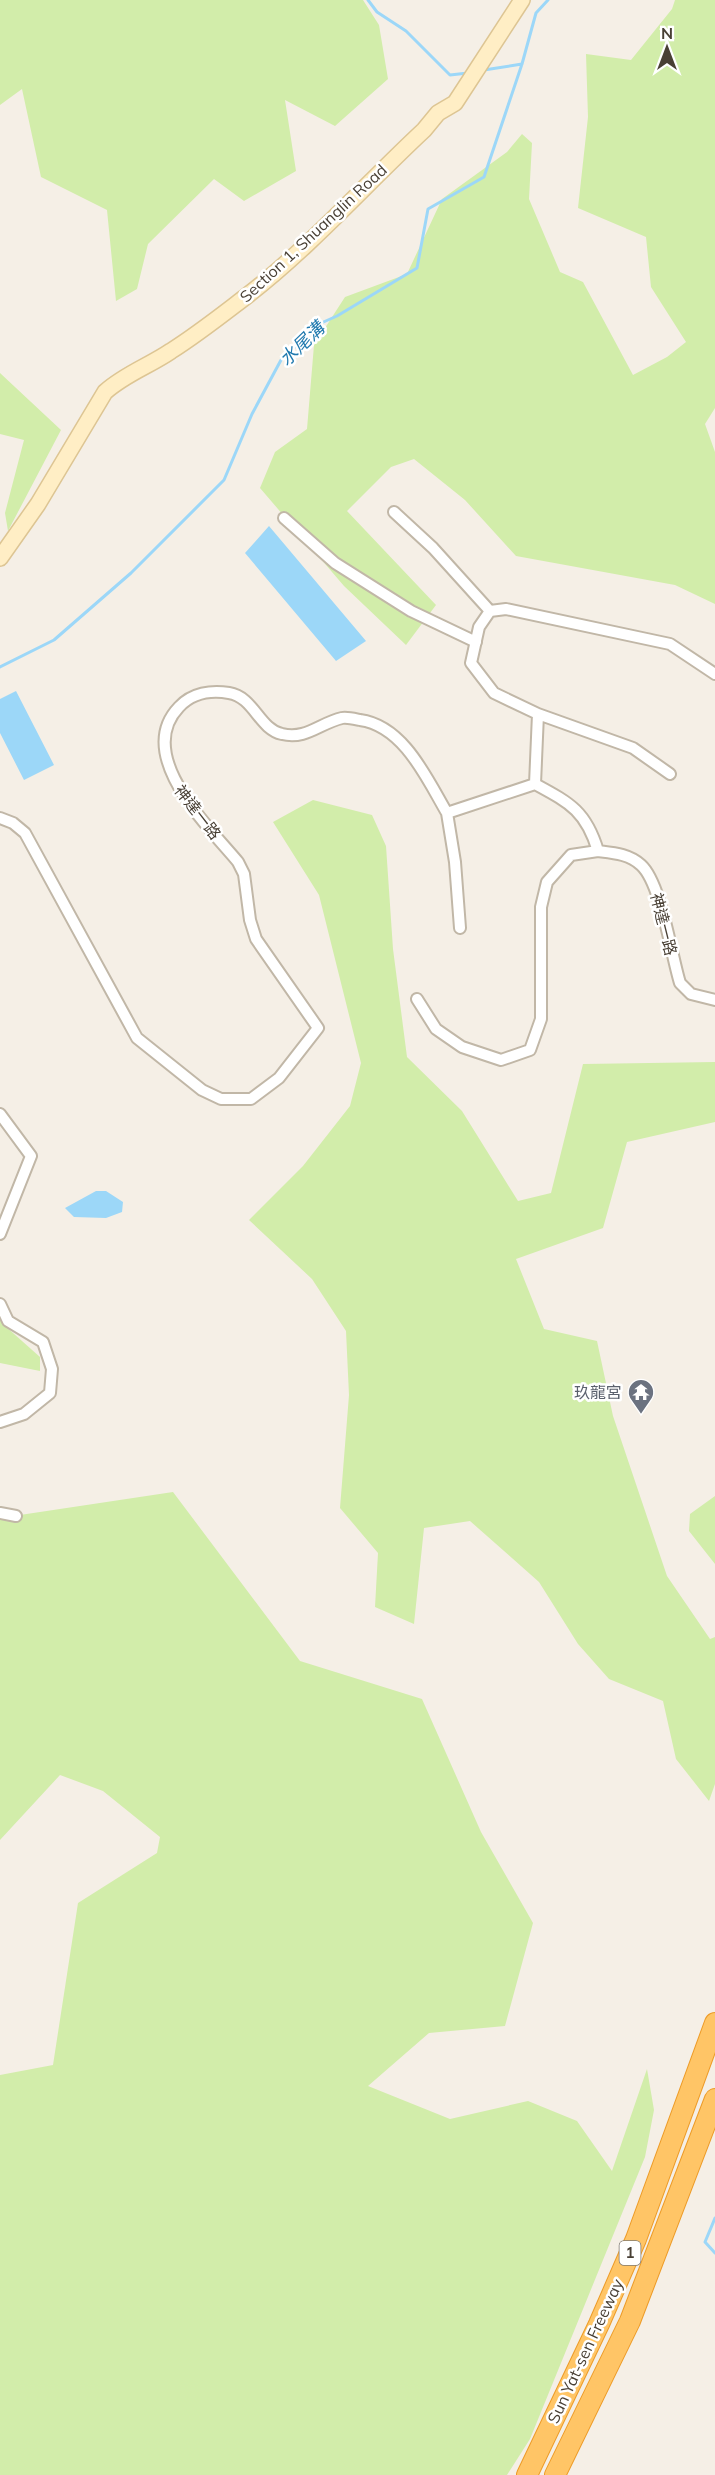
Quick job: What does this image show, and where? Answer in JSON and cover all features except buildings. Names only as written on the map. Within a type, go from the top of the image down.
[{"type":"highway","name":"Sun Yat-sen Freeway","points":[[527,2475],[599,2324],[636,2239],[715,2023]]},
{"type":"highway","name":"Sun Yat-sen Freeway","points":[[555,2475],[630,2321],[715,2099]]},
{"type":"street","name":"Section 1, Shuanglin Road","points":[[0,558],[38,504],[105,392],[120,379],[170,352],[251,292],[337,214],[424,130],[438,113],[455,103],[493,40],[522,0]]},
{"type":"street","points":[[394,512],[433,548],[490,611]]},
{"type":"street","points":[[284,518],[335,563],[411,611],[476,642]]},
{"type":"street","points":[[670,774],[633,748],[538,714],[494,693],[471,663],[479,627],[490,611],[506,609],[670,644],[715,674]]},
{"type":"street","name":"神達一路","points":[[0,818],[12,823],[25,833],[137,1038],[202,1090],[221,1099],[250,1098],[268,1089],[296,1060],[318,1028],[256,939],[250,920],[244,874],[238,862],[174,782],[166,754],[170,716],[185,700],[216,691],[233,693],[252,705],[265,723],[280,734],[302,736],[343,717],[374,722],[392,733],[421,770],[447,813]]},
{"type":"street","points":[[535,784],[538,714]]},
{"type":"street","points":[[417,999],[436,1029],[462,1047],[501,1060],[530,1050],[541,1019],[541,907],[547,882],[571,855],[598,851],[585,818],[572,804],[535,784],[447,813],[455,862],[460,928]]},
{"type":"street","name":"神達一路","points":[[598,851],[626,855],[642,866],[655,884],[680,982],[691,994],[715,1000]]},
{"type":"street","points":[[0,1114],[31,1156],[0,1234]]},
{"type":"street","points":[[0,1304],[8,1321],[43,1342],[52,1369],[50,1392],[24,1414],[0,1422]]},
{"type":"street","points":[[0,1514],[16,1516]]},
{"type":"green space","points":[[0,0],[363,0],[379,25],[388,79],[335,126],[285,100],[296,171],[244,201],[214,179],[148,244],[137,289],[116,301],[107,210],[41,177],[22,89],[0,105]]},
{"type":"green space","points":[[675,0],[715,0],[715,408],[705,424],[715,452],[715,604],[675,585],[516,556],[465,500],[414,459],[391,467],[347,511],[436,605],[406,645],[344,586],[260,488],[275,452],[307,429],[314,345],[345,297],[407,274],[442,199],[507,152],[522,134],[532,143],[529,199],[560,272],[583,282],[633,375],[667,357],[686,342],[651,287],[646,237],[578,208],[588,117],[586,54],[631,60],[672,9]]},
{"type":"green space","points":[[0,373],[61,430],[8,531],[5,513],[24,440],[0,434]]},
{"type":"green space","points":[[313,800],[372,815],[386,846],[393,949],[407,1057],[462,1111],[518,1201],[551,1193],[583,1064],[715,1062],[715,1122],[627,1142],[603,1228],[516,1259],[544,1329],[597,1341],[613,1416],[667,1576],[710,1639],[715,1637],[715,1784],[709,1801],[676,1759],[663,1701],[609,1679],[578,1644],[539,1582],[470,1521],[424,1528],[414,1624],[375,1607],[378,1553],[340,1508],[349,1395],[346,1331],[312,1279],[249,1220],[303,1166],[350,1106],[361,1063],[319,895],[273,822]]},
{"type":"green space","points":[[0,1310],[4,1325],[40,1357],[40,1371],[0,1363]]},
{"type":"green space","points":[[173,1492],[300,1661],[422,1699],[481,1832],[533,1923],[505,2026],[429,2033],[368,2086],[450,2119],[528,2101],[577,2121],[612,2171],[647,2069],[654,2110],[645,2157],[530,2439],[507,2475],[0,2475],[0,2075],[53,2065],[78,1903],[157,1853],[160,1837],[103,1791],[60,1775],[0,1840],[0,1518]]},
{"type":"green space","points":[[715,1496],[715,1564],[689,1531],[690,1514]]},
{"type":"water","points":[[269,526],[366,641],[336,661],[245,553]]},
{"type":"water","points":[[16,691],[54,765],[24,780],[0,733],[0,699]]},
{"type":"water","points":[[96,1191],[106,1191],[123,1202],[122,1212],[106,1218],[74,1217],[65,1208]]},
{"type":"waterway","points":[[368,0],[377,12],[406,31],[450,75],[468,73]]},
{"type":"waterway","name":"水尾溝","points":[[0,667],[54,640],[131,573],[224,480],[252,414],[281,360],[319,324],[337,316],[417,268],[428,209],[484,177],[522,64],[536,13],[548,0]]},
{"type":"waterway","points":[[484,70],[522,64]]},
{"type":"waterway","points":[[715,2218],[705,2242],[715,2253]]},
{"type":"place","name":"玖龍宮","points":[[641,1415]]}]
